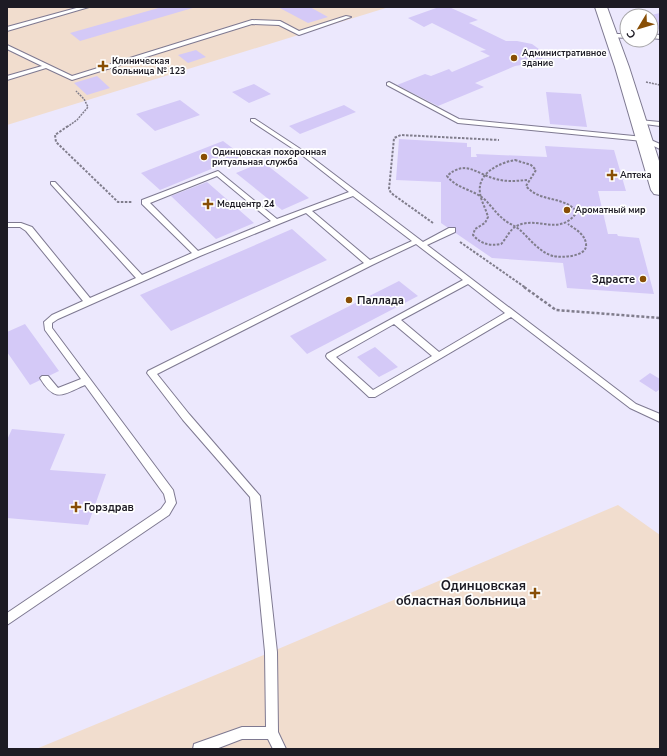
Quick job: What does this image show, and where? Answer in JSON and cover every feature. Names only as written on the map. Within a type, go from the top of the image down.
[{"type":"street","points":[[602,8],[660,190]]},
{"type":"lane","points":[[7,29],[86,7]]},
{"type":"lane","points":[[7,47],[72,78],[252,22],[280,23],[299,33],[348,17]]},
{"type":"lane","points":[[611,36],[619,36]]},
{"type":"lane","points":[[7,78],[47,66]]},
{"type":"lane","points":[[389,84],[458,121],[644,139],[660,147]]},
{"type":"lane","points":[[253,120],[300,151],[633,406],[660,418]]},
{"type":"lane","points":[[639,122],[660,124]]},
{"type":"lane","points":[[197,254],[144,202],[218,174],[276,222]]},
{"type":"lane","points":[[53,183],[141,279]]},
{"type":"lane","points":[[7,620],[165,512],[171,503],[169,493],[48,328],[48,322],[55,317],[197,254],[276,222],[354,193]]},
{"type":"lane","points":[[307,211],[369,263]]},
{"type":"lane","points":[[7,225],[21,225],[29,229],[88,302]]},
{"type":"lane","points":[[280,749],[272,733],[271,652],[256,496],[186,417],[151,373],[369,263],[449,231]]},
{"type":"lane","points":[[468,280],[330,356],[372,395],[511,313]]},
{"type":"lane","points":[[395,320],[438,356]]},
{"type":"lane","points":[[45,378],[53,390],[57,392],[63,392],[87,380]]},
{"type":"lane","points":[[199,749],[242,733],[272,733]]},
{"type":"path","points":[[72,78],[68,84],[84,99],[88,107],[77,120],[55,135],[56,142],[118,202],[144,202]]},
{"type":"path","points":[[502,140],[401,135],[394,138],[389,189],[390,193],[449,231],[556,310],[660,318]]},
{"type":"path","points":[[516,160],[531,165],[536,170],[533,176],[528,180],[526,186],[529,192],[545,199],[566,201],[574,206],[577,212],[574,219],[568,224],[559,226],[532,223],[523,224],[515,227],[501,244],[486,245],[479,242],[473,235],[475,229],[485,223],[488,217],[479,189],[486,175],[498,165],[516,160]]},
{"type":"path","points":[[528,180],[504,180],[486,175],[479,170],[463,168],[456,168],[447,176],[450,181],[481,198],[506,221],[523,232],[535,246],[543,252],[553,256],[575,256],[583,251],[586,245],[585,238],[568,224]]},
{"type":"shaded area","name":"Клиническая больница № 123","points":[[7,7],[389,7],[7,125]]},
{"type":"shaded area","name":"Одинцовская областная больница","points":[[618,505],[660,535],[660,749],[36,749],[271,652]]},
{"type":"building","points":[[162,7],[196,7],[80,41],[70,33]]},
{"type":"building","points":[[278,7],[310,7],[328,17],[308,23]]},
{"type":"building","name":"Административное здание","points":[[439,7],[449,7],[478,20],[469,23],[506,41],[517,41],[532,44],[543,52],[542,59],[515,66],[475,83],[484,87],[438,106],[397,85],[425,74],[431,76],[449,69],[452,72],[490,56],[480,51],[486,50],[432,23],[424,27],[408,18]]},
{"type":"building","points":[[660,13],[660,30],[659,29]]},
{"type":"building","points":[[196,50],[206,57],[188,63],[178,55]]},
{"type":"building","points":[[97,76],[110,88],[87,95],[74,83]]},
{"type":"building","points":[[254,84],[271,94],[249,103],[232,92]]},
{"type":"building","points":[[546,92],[581,94],[587,127],[550,124]]},
{"type":"building","points":[[180,100],[200,115],[155,131],[136,114]]},
{"type":"building","points":[[344,105],[356,112],[300,134],[289,126]]},
{"type":"building","points":[[399,139],[467,143],[467,147],[471,147],[471,157],[477,157],[476,154],[547,157],[545,146],[614,150],[626,191],[598,191],[608,234],[639,238],[654,294],[567,288],[563,263],[492,258],[441,223],[441,182],[396,180]]},
{"type":"building","points":[[223,141],[243,156],[160,190],[141,173]]},
{"type":"building","points":[[263,162],[309,198],[282,210],[236,173]]},
{"type":"building","points":[[207,182],[254,223],[216,239],[171,196]]},
{"type":"building","points":[[292,229],[327,260],[171,331],[140,295]]},
{"type":"building","points":[[399,281],[418,296],[307,354],[290,336]]},
{"type":"building","points":[[25,324],[59,371],[30,385],[7,352],[7,332]]},
{"type":"building","points":[[375,347],[398,367],[379,377],[357,357]]},
{"type":"building","points":[[650,373],[660,379],[660,389],[656,392],[639,381]]},
{"type":"building","points":[[12,429],[65,434],[50,470],[106,474],[88,525],[7,518],[7,440]]},
{"type":"place","name":"Административное здание","points":[[514,58]]},
{"type":"place","name":"Клиническая больница № 123","points":[[103,66]]},
{"type":"place","name":"Одинцовская похоронная ритуальная служба","points":[[204,157]]},
{"type":"place","name":"Аптека","points":[[612,175]]},
{"type":"place","name":"Медцентр 24","points":[[208,204]]},
{"type":"place","name":"Ароматный мир","points":[[567,210]]},
{"type":"place","name":"Здрасте","points":[[643,279]]},
{"type":"place","name":"Паллада","points":[[349,300]]},
{"type":"place","name":"Горздрав","points":[[76,507]]},
{"type":"place","name":"Одинцовская областная больница","points":[[535,593]]}]
